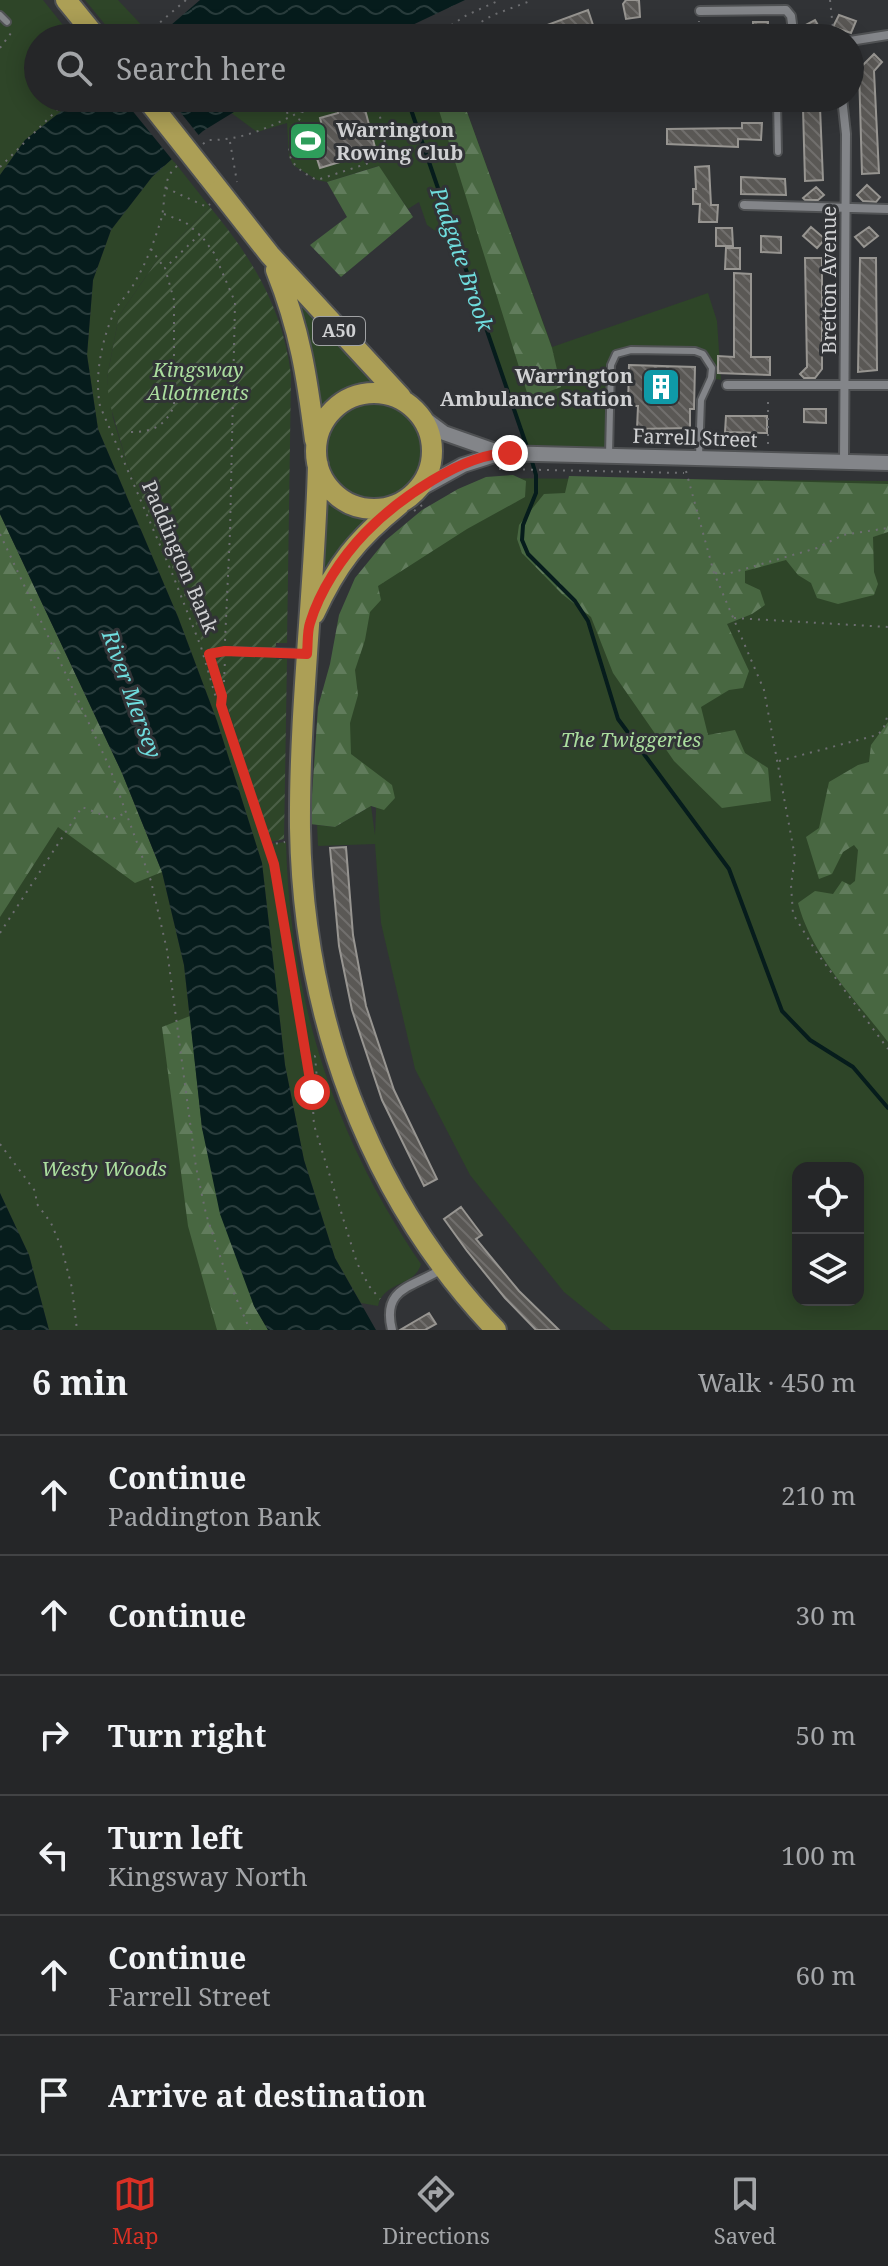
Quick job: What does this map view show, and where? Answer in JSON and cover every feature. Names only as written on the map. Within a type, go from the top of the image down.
[{"type":"main road","points":[[66,0],[86,24]]},
{"type":"main road","name":"A50","points":[[157,112],[270,255],[389,387],[415,410],[428,429],[432,445],[426,478],[411,496],[366,532],[342,561],[309,624]]},
{"type":"main road","name":"A50","points":[[270,255],[293,312],[302,351],[317,459],[325,482],[337,495],[353,505],[380,508],[411,496]]},
{"type":"main road","name":"A50","points":[[415,410],[394,396],[376,393],[357,395],[340,404],[327,417],[319,434],[300,828],[303,889],[319,999],[334,1052],[367,1140],[402,1206],[443,1268],[496,1330]]},
{"type":"street","points":[[700,11],[786,10],[792,24]]},
{"type":"street","points":[[864,39],[888,35]]},
{"type":"street","name":"Bretton Avenue","points":[[843,112],[846,134],[844,462]]},
{"type":"street","points":[[744,205],[888,209]]},
{"type":"street","points":[[727,385],[888,385]]},
{"type":"street","name":"Farrell Street","points":[[415,410],[444,433],[506,453],[888,463]]},
{"type":"street","name":"Farrell Street","points":[[411,496],[463,465],[506,453]]},
{"type":"street","points":[[392,1330],[389,1310],[394,1296],[443,1268]]},
{"type":"lane","points":[[0,15],[7,22]]},
{"type":"lane","points":[[777,112],[778,152]]},
{"type":"lane","points":[[609,455],[611,365],[616,354],[631,350],[695,351],[703,354],[712,368],[701,400],[699,457]]},
{"type":"lane","points":[[225,651],[307,654]]},
{"type":"path","points":[[158,24],[186,0]]},
{"type":"path","points":[[453,24],[500,0]]},
{"type":"path","points":[[478,24],[533,0]]},
{"type":"path","points":[[830,0],[833,24]]},
{"type":"path","points":[[0,48],[11,33],[12,27],[7,22]]},
{"type":"path","points":[[0,167],[55,112]]},
{"type":"path","points":[[286,112],[289,117]]},
{"type":"path","points":[[199,148],[208,140],[230,140],[254,134],[299,112]]},
{"type":"path","points":[[302,112],[288,145],[289,156],[299,171],[317,180],[378,160],[387,145],[377,112]]},
{"type":"path","points":[[230,140],[238,181],[233,186]]},
{"type":"path","points":[[180,164],[170,171],[165,188],[207,207]]},
{"type":"path","name":"Paddington Bank","points":[[165,188],[163,214],[150,248],[136,282],[116,310],[96,377],[97,392],[100,406],[201,647],[268,845],[279,888],[307,1057],[314,1125],[349,1242],[362,1275],[380,1299]]},
{"type":"path","points":[[163,214],[185,222],[200,234],[214,253],[235,302],[224,682]]},
{"type":"path","points":[[165,268],[200,234]]},
{"type":"path","points":[[131,432],[155,429],[169,417],[174,406],[174,300],[165,268],[150,248]]},
{"type":"path","points":[[768,444],[769,386]]},
{"type":"path","points":[[516,470],[686,473],[714,573],[764,690],[795,857],[791,885],[793,914],[817,953],[888,1049]]},
{"type":"path","points":[[714,573],[727,574],[731,570],[817,548],[843,535],[888,528]]},
{"type":"path","points":[[0,534],[109,766],[151,881],[167,950],[196,1167],[206,1214],[227,1277],[250,1330]]},
{"type":"path","points":[[732,618],[888,627]]},
{"type":"path","points":[[221,705],[222,696],[209,654],[225,651]]},
{"type":"path","points":[[778,762],[877,735],[883,730],[888,714]]},
{"type":"path","points":[[0,933],[82,807],[113,819],[127,812]]},
{"type":"path","points":[[268,845],[286,842]]},
{"type":"path","points":[[307,1057],[317,1055],[318,1091],[312,1096]]},
{"type":"path","points":[[0,1144],[35,1191],[37,1204],[51,1223],[62,1249],[72,1288],[77,1330]]},
{"type":"green space","points":[[0,0],[43,0],[62,24],[24,24],[24,112],[60,112],[25,140],[0,175]]},
{"type":"green space","points":[[85,0],[118,0],[141,24],[105,24]]},
{"type":"green space","points":[[230,112],[338,112],[321,118],[324,131],[350,112],[467,112],[552,347],[708,293],[717,321],[721,380],[711,378],[712,368],[703,354],[622,351],[613,359],[609,449],[527,445],[457,246],[427,225],[419,202],[408,209],[378,166],[327,182],[317,180],[293,165],[289,156],[287,123],[257,132]],"holes":[[[342,138],[348,160],[320,168],[314,145]]]},
{"type":"green space","points":[[439,112],[467,112],[552,348],[561,387],[529,399]]},
{"type":"green space","points":[[172,159],[210,207],[158,259],[119,316],[107,378],[113,418],[127,463],[193,616],[220,696],[224,696],[271,842],[269,844],[286,842],[296,956],[322,1063],[363,1166],[421,1264],[412,1277],[386,1292],[378,1306],[361,1303],[335,1258],[304,1160],[285,1065],[262,863],[217,721],[178,617],[98,429],[87,355],[93,280],[111,230],[152,177]]},
{"type":"green space","points":[[379,166],[413,217],[341,277],[310,245],[347,217],[327,182]]},
{"type":"green space","name":"Kingsway Allotments","points":[[210,207],[239,245],[263,285],[281,328],[291,375],[287,643],[276,643],[276,659],[287,659],[284,839],[271,842],[224,696],[220,697],[193,616],[127,463],[109,401],[107,378],[119,316],[158,259]]},
{"type":"green space","points":[[292,289],[376,386],[343,395],[318,416]]},
{"type":"green space","points":[[375,403],[393,407],[409,417],[419,433],[423,451],[419,469],[409,485],[393,495],[375,499],[357,495],[341,485],[331,469],[327,451],[331,433],[341,417],[357,407]]},
{"type":"green space","points":[[513,475],[526,481],[525,497],[467,529],[378,586],[381,600],[370,612],[355,670],[358,695],[350,723],[351,754],[392,785],[395,798],[384,810],[371,806],[335,827],[310,824],[318,707],[339,615],[355,578],[386,540],[422,510],[486,477]]},
{"type":"green space","points":[[569,476],[888,484],[888,532],[873,537],[874,572],[878,584],[874,595],[838,604],[817,598],[811,583],[798,575],[786,560],[745,571],[745,583],[760,590],[765,605],[727,624],[749,671],[743,688],[729,690],[701,707],[708,735],[735,730],[745,753],[768,768],[771,801],[722,808],[674,761],[613,673],[591,617],[562,594],[522,553],[517,539],[519,525],[544,494],[565,493]]},
{"type":"green space","name":"The Twiggeries","points":[[491,478],[888,481],[888,1330],[611,1330],[564,1292],[470,1175],[415,1069],[381,923],[375,844],[318,846],[317,825],[335,827],[371,806],[375,835],[377,786],[319,787],[354,585]]},
{"type":"green space","points":[[324,497],[340,507],[372,518],[323,580],[315,577]]},
{"type":"green space","name":"Westy Woods","points":[[0,514],[162,872],[184,965],[202,1128],[254,1306],[268,1330],[49,1330],[29,1255],[0,1193]]},
{"type":"green space","points":[[0,514],[122,773],[162,872],[135,883],[58,827],[0,917]]},
{"type":"green space","points":[[888,722],[888,1042],[824,959],[798,903],[815,891],[833,894],[842,881],[850,885],[855,881],[858,850],[854,845],[843,852],[832,874],[819,879],[806,837],[819,828],[829,782],[869,762],[871,745]]},
{"type":"green space","points":[[190,1016],[202,1128],[254,1306],[268,1330],[217,1330],[188,1226],[162,1027]]},
{"type":"water","points":[[200,0],[465,0],[415,24],[172,24]]},
{"type":"water","name":"River Mersey","points":[[60,112],[234,112],[203,131],[152,177],[111,230],[93,280],[87,355],[98,429],[178,617],[217,721],[262,863],[285,1065],[304,1160],[335,1258],[376,1330],[268,1330],[254,1306],[220,1214],[202,1128],[184,965],[162,872],[122,773],[0,514],[0,175],[25,140]]},
{"type":"water","points":[[0,1193],[29,1255],[49,1330],[0,1330]]},
{"type":"pier","points":[[133,112],[180,112],[201,138],[174,162]]},
{"type":"building","points":[[626,0],[639,0],[640,17],[626,19],[623,4]]},
{"type":"building","points":[[588,10],[593,24],[550,24]]},
{"type":"building","points":[[839,15],[856,21],[855,24],[834,24]]},
{"type":"building","points":[[874,54],[882,62],[874,71],[879,173],[862,174],[860,112],[864,112],[864,64]]},
{"type":"building","name":"Warrington Rowing Club","points":[[366,112],[376,151],[320,168],[313,146],[326,142],[320,118],[338,113]]},
{"type":"building","points":[[803,112],[820,112],[823,180],[805,181]]},
{"type":"building","points":[[742,123],[762,123],[761,140],[738,139],[738,147],[667,144],[667,129],[742,128]]},
{"type":"building","points":[[709,166],[711,205],[718,205],[717,222],[699,222],[700,204],[693,204],[695,167]]},
{"type":"building","points":[[741,177],[785,179],[786,195],[741,194]]},
{"type":"building","points":[[867,185],[880,197],[876,202],[863,201],[857,195]]},
{"type":"building","points":[[816,187],[824,195],[818,200],[803,198]]},
{"type":"building","points":[[811,227],[825,239],[817,248],[803,236]]},
{"type":"building","points":[[869,227],[878,236],[864,247],[855,237]]},
{"type":"building","points":[[716,228],[732,228],[733,246],[716,246]]},
{"type":"building","points":[[761,236],[781,237],[781,253],[761,252]]},
{"type":"building","points":[[726,248],[740,248],[740,269],[725,269]]},
{"type":"building","points":[[805,258],[822,258],[822,369],[815,378],[804,378],[800,374],[807,367]]},
{"type":"building","points":[[860,258],[876,258],[877,370],[858,372]]},
{"type":"building","points":[[734,273],[751,274],[751,357],[770,357],[770,375],[718,373],[718,356],[734,357]]},
{"type":"building","name":"Warrington Ambulance Station","points":[[629,365],[695,367],[694,409],[690,409],[690,428],[637,429],[638,406],[628,406]]},
{"type":"building","points":[[804,409],[826,409],[826,423],[804,422]]},
{"type":"building","points":[[726,416],[767,416],[767,433],[725,432]]},
{"type":"building","points":[[346,847],[353,935],[366,1006],[394,1090],[437,1179],[424,1186],[382,1100],[352,1010],[339,946],[330,848]]},
{"type":"building","points":[[461,1207],[482,1235],[476,1239],[519,1291],[559,1330],[536,1330],[467,1251],[444,1219]]},
{"type":"building","points":[[429,1313],[436,1324],[425,1330],[400,1330]]},
{"type":"waterway","name":"Padgate Brook","points":[[412,112],[528,450]]},
{"type":"waterway","name":"Padgate Brook","points":[[531,458],[536,475],[536,493],[523,525],[522,540],[528,554],[575,601],[588,621],[618,719],[729,869],[782,1011],[810,1040],[853,1067],[888,1108]]},
{"type":"place","name":"Warrington Rowing Club","points":[[308,141]]},
{"type":"place","name":"Warrington Ambulance Station","points":[[661,387]]},
{"type":"route","points":[[312,1092],[274,864],[221,705],[222,696],[209,654],[225,651],[307,654],[309,624],[326,588],[342,561],[366,532],[416,491],[451,471],[478,459],[510,453]]}]
